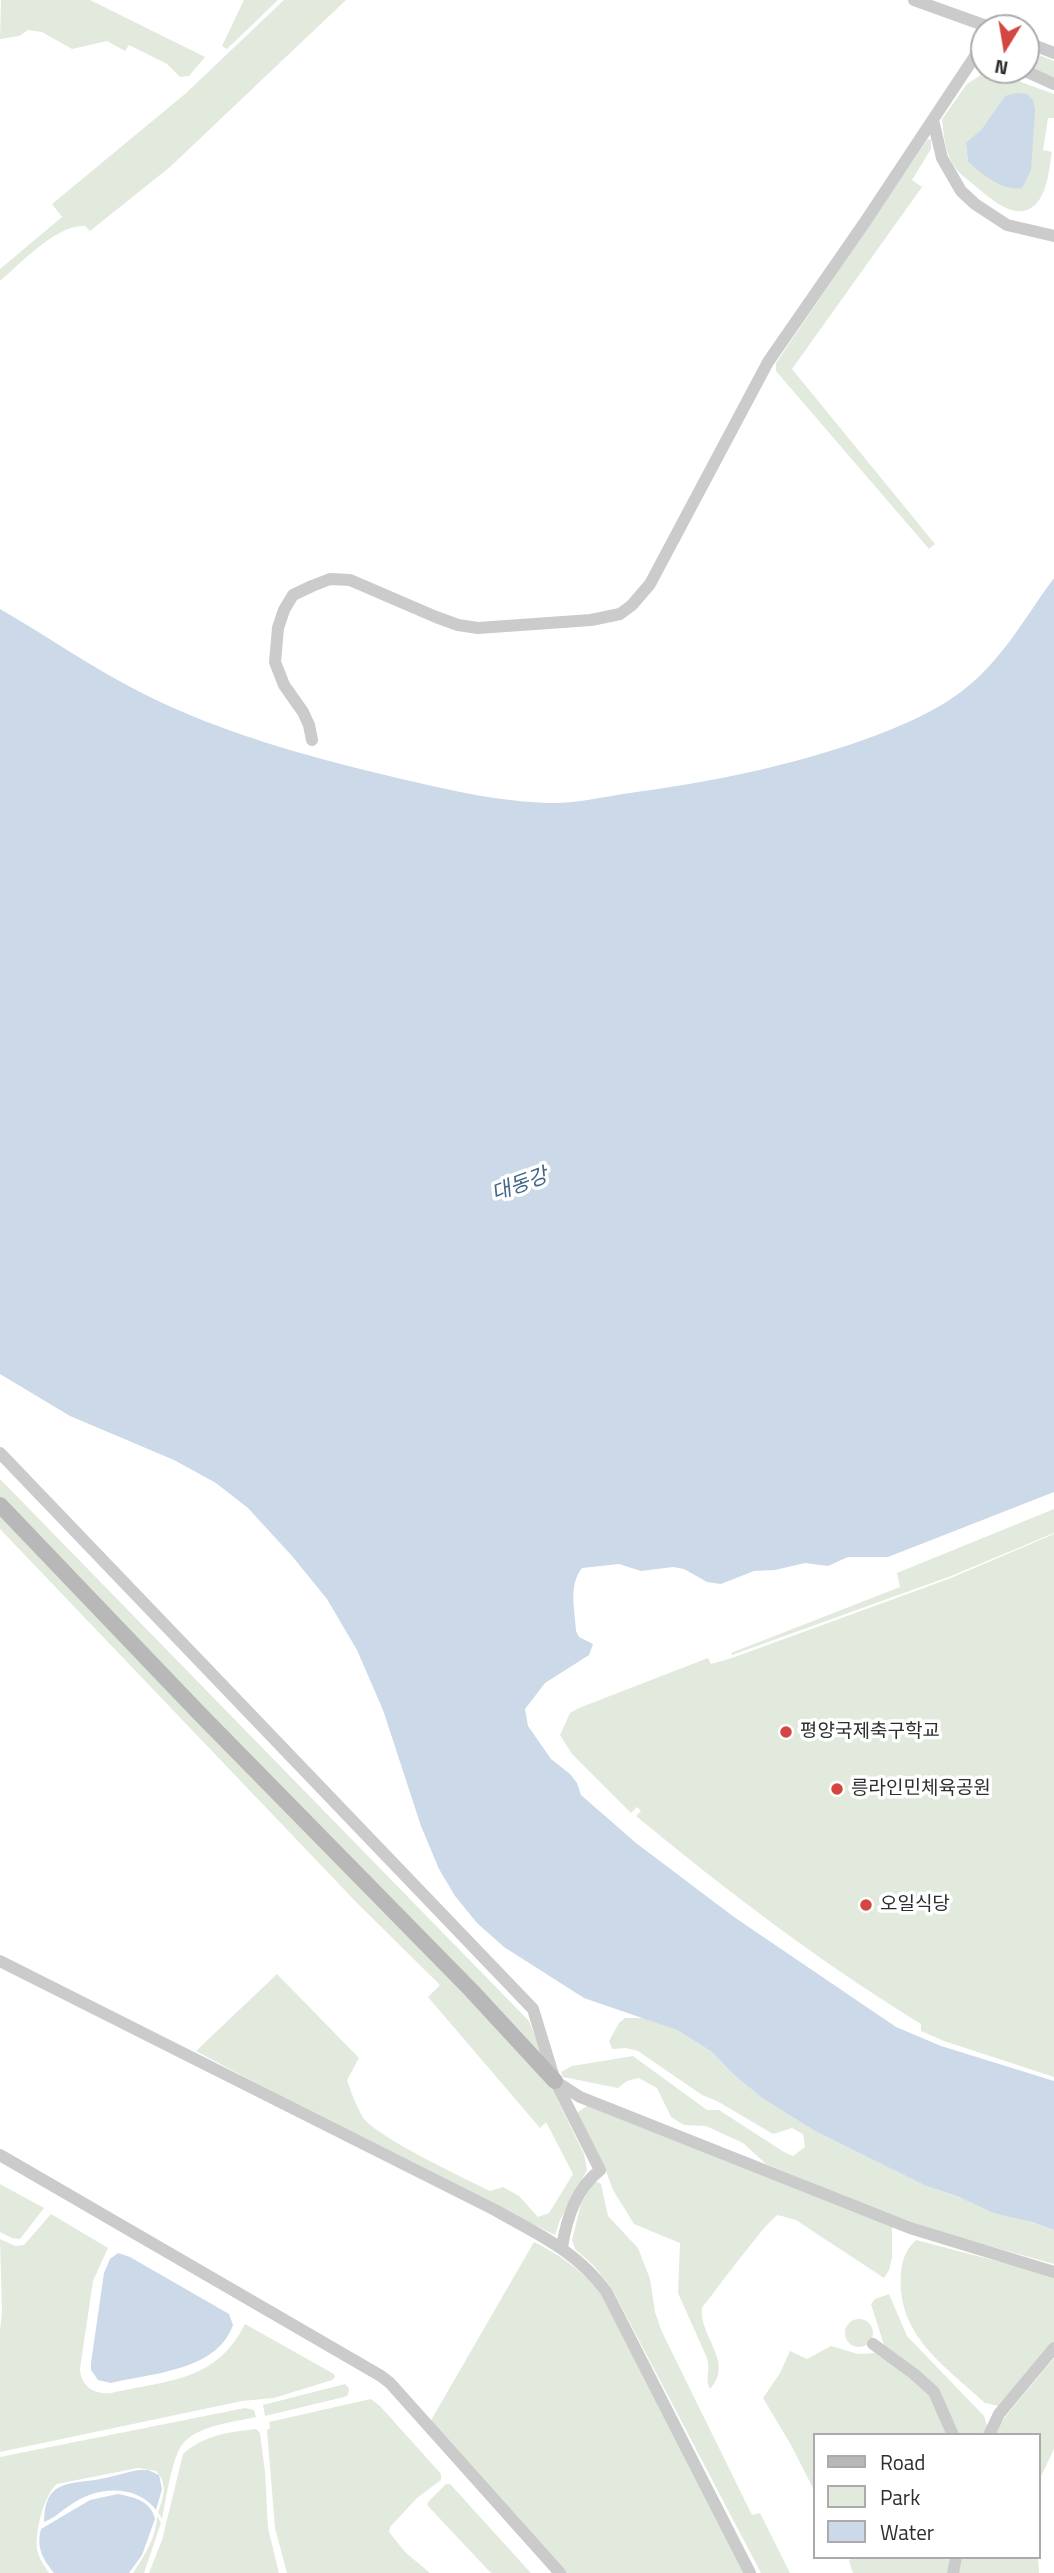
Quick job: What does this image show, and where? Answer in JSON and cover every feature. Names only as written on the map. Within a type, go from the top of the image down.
[{"type":"street","points":[[914,0],[970,20]]},
{"type":"street","points":[[312,740],[303,712],[284,685],[275,662],[278,628],[284,610],[293,596],[312,586],[330,579],[350,580],[436,617],[458,625],[478,628],[591,620],[620,614],[632,605],[650,584],[768,362],[970,64]]},
{"type":"street","points":[[933,120],[942,158],[961,191],[975,204],[1007,225],[1054,236]]},
{"type":"street","points":[[0,1454],[533,2009],[555,2081],[600,2170],[588,2180],[578,2195],[569,2216],[562,2247]]},
{"type":"street","points":[[0,1505],[198,1712],[471,1990],[555,2081],[580,2097],[853,2207],[910,2228],[1054,2272]]},
{"type":"street","points":[[0,1961],[495,2210],[562,2247],[590,2269],[606,2291],[750,2573]]},
{"type":"street","points":[[0,2155],[382,2376],[560,2573]]},
{"type":"street","points":[[873,2344],[934,2392],[952,2433]]},
{"type":"street","points":[[990,2433],[999,2414],[1054,2348]]},
{"type":"green space","points":[[1,0],[90,0],[205,57],[189,76],[180,77],[167,64],[129,45],[125,51],[107,41],[72,49],[42,32],[28,30],[19,36],[0,39]]},
{"type":"green space","points":[[244,0],[278,0],[227,49],[222,46]]},
{"type":"green space","points":[[284,0],[346,0],[170,167],[90,231],[85,226],[63,231],[40,246],[0,281],[0,269],[62,217],[52,204],[185,94]]},
{"type":"green space","points":[[1040,56],[1054,61],[1054,80],[1040,74]]},
{"type":"green space","points":[[970,82],[1026,84],[1054,94],[1054,118],[1048,118],[1043,150],[1052,152],[1043,193],[1036,204],[1020,211],[1012,210],[995,202],[959,172],[946,146],[942,119]],"holes":[[[1005,96],[1001,185],[968,162],[966,144],[981,130]]]},
{"type":"green space","points":[[931,139],[931,149],[912,180],[922,187],[792,369],[935,544],[929,549],[776,371],[776,363],[927,140]]},
{"type":"green space","points":[[0,1479],[529,2021],[542,2054],[539,2057],[0,1497]]},
{"type":"green space","points":[[1054,1509],[1054,1533],[951,1576],[732,1655],[731,1653],[900,1587],[897,1573]]},
{"type":"green space","points":[[0,1513],[468,1994],[550,2085],[584,2154],[587,2170],[560,2220],[555,2235],[383,2151],[196,2051],[277,1974],[359,2058],[347,2080],[362,2116],[383,2134],[490,2191],[503,2187],[519,2196],[538,2217],[549,2213],[573,2174],[546,2122],[540,2128],[428,1997],[440,1985],[358,1904],[0,1529]]},
{"type":"green space","name":"릉라인민체육공원","points":[[1054,1534],[1054,2077],[921,2031],[921,2024],[810,1951],[705,1871],[636,1816],[641,1811],[637,1807],[631,1813],[572,1754],[560,1735],[570,1713],[579,1708],[708,1658],[711,1664],[732,1658],[951,1578]]},
{"type":"green space","points":[[625,2018],[645,2018],[677,2030],[712,2052],[762,2098],[815,2131],[926,2186],[1054,2230],[1054,2264],[911,2224],[766,2164],[743,2143],[706,2126],[684,2125],[671,2117],[657,2088],[639,2078],[627,2081],[618,2088],[563,2077],[561,2072],[572,2066],[633,2056],[707,2110],[719,2110],[784,2152],[793,2156],[805,2147],[803,2134],[792,2128],[773,2134],[702,2095],[638,2051],[612,2049],[609,2041]]},
{"type":"green space","points":[[587,2106],[892,2227],[892,2258],[889,2270],[884,2278],[796,2220],[778,2215],[753,2242],[702,2308],[719,2369],[717,2379],[710,2389],[707,2358],[678,2293],[680,2243],[634,2224],[613,2190],[578,2116],[578,2112]]},
{"type":"green space","points":[[593,2183],[601,2184],[608,2216],[638,2248],[650,2279],[655,2312],[662,2332],[752,2515],[760,2513],[790,2573],[761,2573],[611,2287],[575,2249],[572,2240],[581,2204]]},
{"type":"green space","points":[[0,2184],[44,2208],[20,2239],[0,2232]]},
{"type":"green space","points":[[51,2214],[108,2248],[93,2281],[80,2369],[86,2385],[94,2391],[111,2393],[171,2381],[205,2368],[233,2343],[245,2324],[335,2377],[274,2398],[242,2401],[0,2452],[0,2239],[15,2246],[24,2245]]},
{"type":"green space","points":[[916,2240],[1054,2276],[1054,2342],[999,2406],[985,2403],[939,2362],[915,2331],[906,2314],[901,2295],[902,2264]]},
{"type":"green space","points":[[534,2242],[572,2265],[604,2295],[745,2573],[565,2573],[430,2422]]},
{"type":"green space","points":[[889,2294],[907,2336],[984,2416],[987,2426],[985,2433],[956,2433],[944,2401],[884,2345],[871,2304],[875,2299]]},
{"type":"green space","points":[[859,2319],[869,2323],[873,2333],[869,2343],[859,2347],[849,2343],[845,2333],[849,2323]]},
{"type":"green space","points":[[831,2346],[858,2354],[875,2353],[919,2383],[929,2394],[946,2433],[813,2433],[813,2488],[763,2398],[780,2373],[790,2351],[807,2359]]},
{"type":"green space","points":[[1054,2358],[1054,2449],[1040,2479],[1040,2433],[995,2433],[1005,2417]]},
{"type":"green space","points":[[345,2384],[349,2388],[348,2395],[344,2397],[265,2416],[263,2405]]},
{"type":"green space","points":[[371,2399],[441,2474],[441,2480],[417,2498],[390,2527],[389,2532],[405,2552],[430,2573],[287,2573],[275,2528],[267,2430],[270,2428],[269,2422]]},
{"type":"green space","points":[[245,2408],[254,2410],[256,2417],[200,2431],[180,2447],[173,2466],[162,2519],[158,2512],[163,2486],[156,2471],[138,2468],[57,2484],[44,2506],[37,2537],[38,2553],[49,2573],[0,2573],[0,2457]]},
{"type":"green space","points":[[256,2429],[260,2433],[265,2472],[268,2528],[279,2573],[149,2573],[162,2540],[183,2454],[199,2442],[227,2433]]},
{"type":"green space","points":[[446,2484],[450,2484],[531,2573],[489,2571],[427,2505]]},
{"type":"green space","points":[[157,2516],[161,2523],[144,2573],[133,2573],[152,2539]]},
{"type":"green space","points":[[950,2559],[947,2573],[853,2573],[849,2561]]},
{"type":"green space","points":[[962,2559],[1038,2559],[1039,2573],[958,2573]]},
{"type":"water","points":[[1027,94],[1033,100],[1035,110],[1031,170],[1022,188],[1015,189],[993,181],[968,162],[966,143],[981,130],[1005,96]]},
{"type":"water","name":"대동강","points":[[1054,578],[1054,1492],[888,1557],[848,1557],[828,1566],[805,1563],[775,1570],[754,1571],[721,1584],[707,1582],[684,1569],[673,1567],[641,1571],[619,1564],[582,1568],[574,1590],[576,1631],[579,1637],[593,1644],[589,1655],[545,1683],[525,1709],[528,1726],[551,1759],[577,1783],[581,1795],[636,1843],[734,1917],[896,2027],[941,2046],[1054,2081],[1054,2230],[994,2213],[926,2186],[815,2131],[762,2098],[712,2052],[677,2030],[584,1998],[504,1947],[477,1923],[455,1896],[439,1869],[421,1826],[383,1710],[357,1650],[327,1599],[292,1556],[248,1508],[216,1483],[174,1460],[70,1416],[0,1374],[0,609],[127,685],[175,709],[233,732],[324,759],[447,789],[510,800],[561,803],[672,787],[755,771],[835,750],[918,718],[962,691],[989,666]]},
{"type":"water","points":[[118,2253],[130,2257],[229,2314],[233,2325],[225,2340],[213,2352],[181,2368],[111,2383],[98,2380],[91,2370],[91,2363],[104,2273],[110,2259]]},
{"type":"water","points":[[148,2470],[159,2475],[162,2489],[156,2510],[148,2502],[128,2492],[105,2491],[82,2498],[44,2522],[48,2500],[58,2488]]},
{"type":"water","points":[[118,2494],[136,2498],[146,2504],[155,2519],[142,2555],[129,2573],[54,2573],[42,2553],[39,2542],[41,2529],[90,2500]]},
{"type":"place","name":"평양국제축구학교","points":[[786,1732]]},
{"type":"place","name":"릉라인민체육공원","points":[[837,1789]]},
{"type":"place","name":"오일식당","points":[[866,1905]]}]
